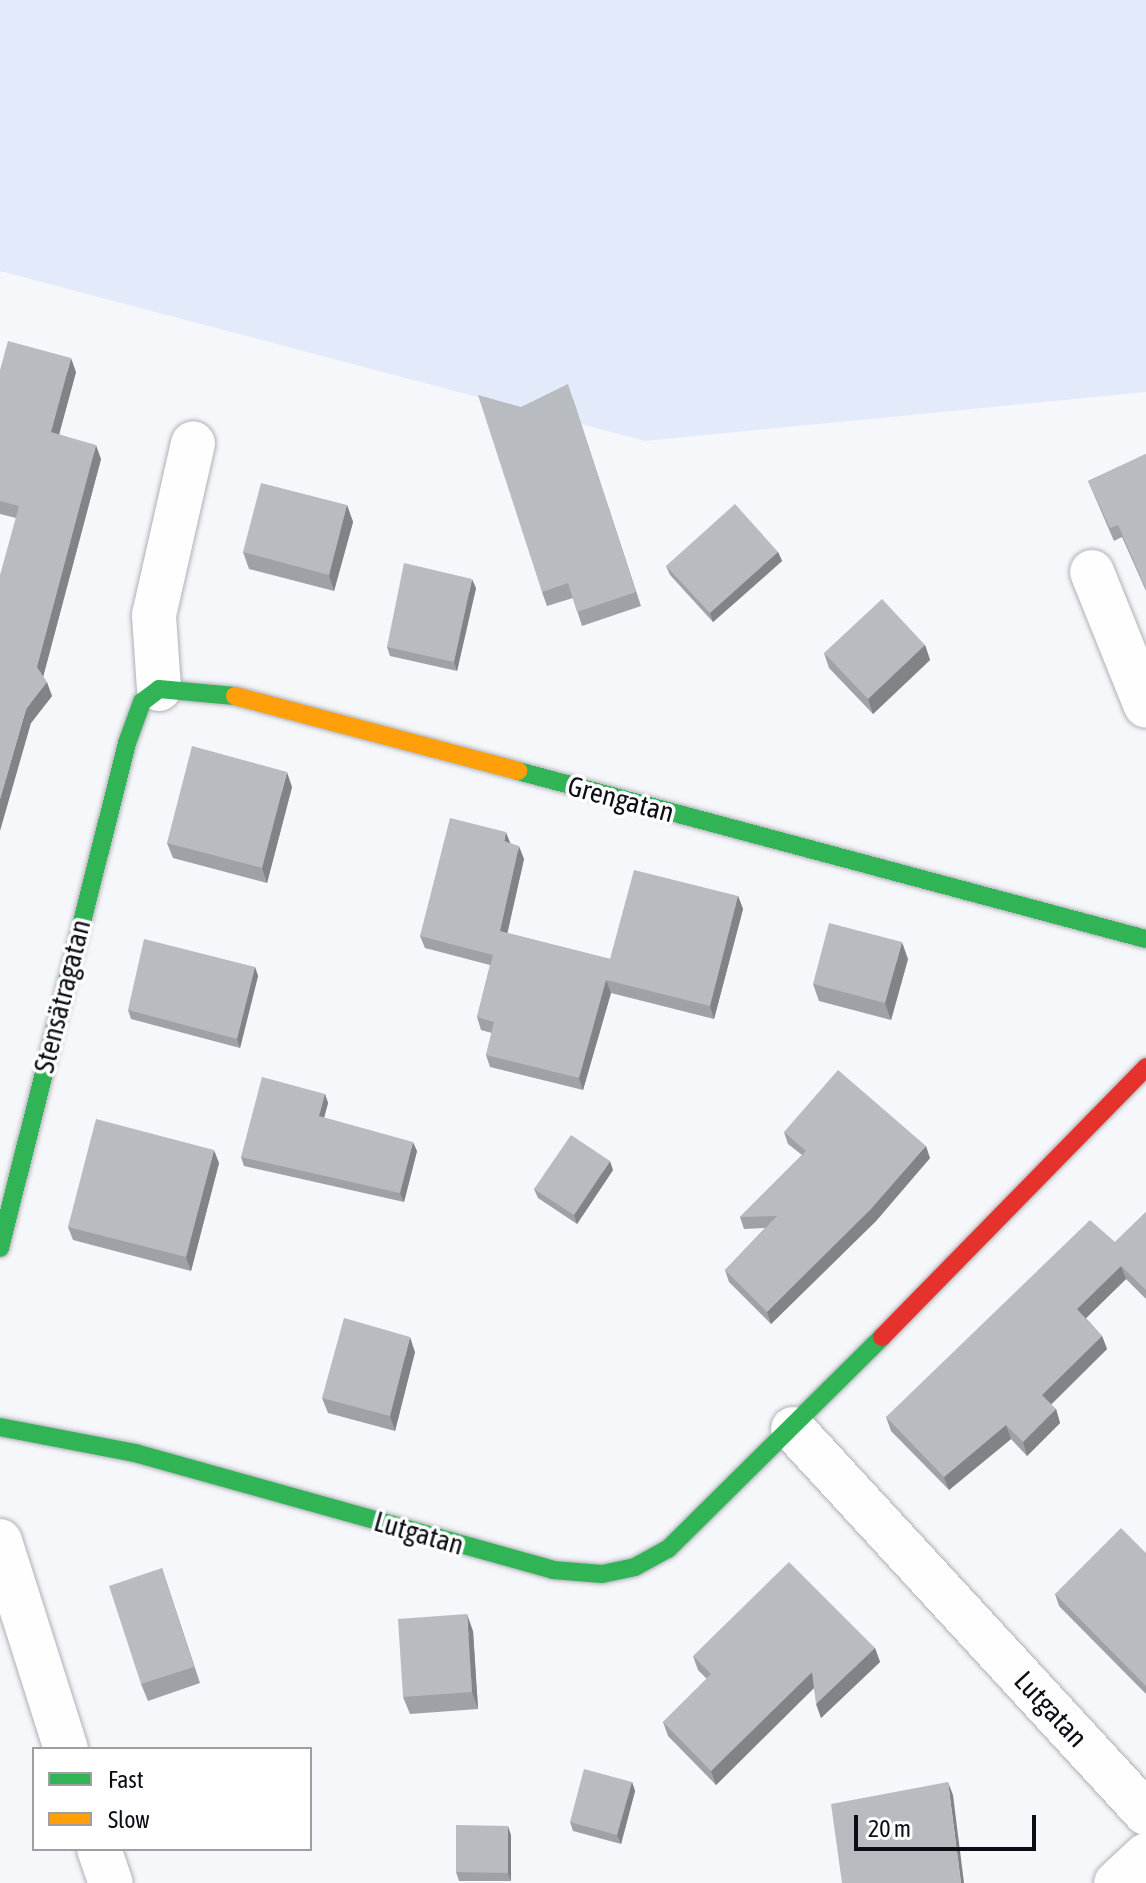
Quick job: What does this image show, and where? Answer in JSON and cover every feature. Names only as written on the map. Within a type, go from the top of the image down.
[{"type":"street","points":[[159,689],[154,615],[193,443]]},
{"type":"street","points":[[1092,572],[1146,706]]},
{"type":"street","name":"Stensätragatan","points":[[0,1248],[127,743],[142,702],[159,689]]},
{"type":"street","name":"Grengatan","points":[[159,689],[213,690],[1146,939]]},
{"type":"street","name":"Lutgatan","points":[[0,1427],[135,1453],[553,1570],[602,1574],[635,1567],[668,1549],[793,1429],[1146,1067]]},
{"type":"street","name":"Lutgatan","points":[[793,1429],[1146,1813]]},
{"type":"street","points":[[0,1541],[65,1747]]},
{"type":"street","points":[[100,1851],[111,1883]]},
{"type":"street","points":[[1116,1883],[1146,1855]]},
{"type":"shaded area","points":[[0,0],[1146,0],[1146,392],[645,441],[0,271]]},
{"type":"building","points":[[8,341],[71,358],[51,432],[96,445],[37,667],[47,682],[26,709],[0,799],[0,575],[19,506],[0,501],[0,370]]},
{"type":"building","points":[[568,384],[636,592],[577,612],[568,583],[542,592],[478,395],[521,407]]},
{"type":"building","points":[[1146,454],[1146,589],[1118,525],[1110,528],[1088,481]]},
{"type":"building","points":[[261,483],[347,505],[329,575],[243,552]]},
{"type":"building","points":[[735,504],[778,552],[710,613],[666,566]]},
{"type":"building","points":[[404,563],[472,579],[454,662],[387,647]]},
{"type":"building","points":[[882,599],[925,645],[868,699],[824,653]]},
{"type":"building","points":[[192,746],[287,772],[262,868],[167,843]]},
{"type":"building","points":[[450,818],[506,832],[504,841],[519,846],[500,931],[610,959],[634,870],[738,896],[710,1006],[606,980],[579,1078],[486,1055],[494,1022],[477,1017],[493,955],[420,936]]},
{"type":"building","points":[[829,923],[902,942],[885,1003],[813,984]]},
{"type":"building","points":[[144,939],[255,967],[237,1039],[128,1010]]},
{"type":"building","points":[[838,1070],[926,1146],[871,1209],[767,1312],[725,1270],[777,1216],[740,1217],[806,1151],[784,1132]]},
{"type":"building","points":[[262,1077],[325,1094],[319,1116],[413,1142],[400,1193],[241,1157]]},
{"type":"building","points":[[96,1119],[214,1150],[186,1257],[68,1227]]},
{"type":"building","points":[[571,1135],[610,1161],[574,1215],[534,1189]]},
{"type":"building","points":[[1146,1212],[1146,1290],[1121,1266],[1077,1309],[1102,1336],[1042,1395],[1056,1409],[1023,1442],[1006,1425],[944,1477],[886,1417],[1090,1220],[1115,1242]]},
{"type":"building","points":[[344,1318],[410,1337],[390,1416],[322,1398]]},
{"type":"building","points":[[1121,1528],[1146,1553],[1146,1686],[1055,1594]]},
{"type":"building","points":[[789,1562],[875,1648],[816,1704],[812,1672],[711,1771],[663,1722],[711,1674],[693,1656]]},
{"type":"building","points":[[162,1568],[194,1667],[141,1684],[109,1586]]},
{"type":"building","points":[[467,1614],[472,1692],[403,1697],[398,1619]]},
{"type":"building","points":[[584,1769],[632,1782],[617,1835],[570,1822]]},
{"type":"building","points":[[948,1782],[961,1883],[842,1883],[831,1804]]},
{"type":"building","points":[[456,1825],[508,1826],[508,1873],[456,1872]]},
{"type":"traffic: fast","points":[[0,1248],[127,743],[142,702],[159,689],[235,696]]},
{"type":"traffic: fast","points":[[518,771],[1146,939]]},
{"type":"traffic: fast","points":[[0,1427],[135,1453],[553,1570],[602,1574],[635,1567],[668,1549],[882,1337]]},
{"type":"traffic: slow","points":[[235,696],[518,771]]},
{"type":"traffic: jam","points":[[882,1337],[1146,1067]]}]
